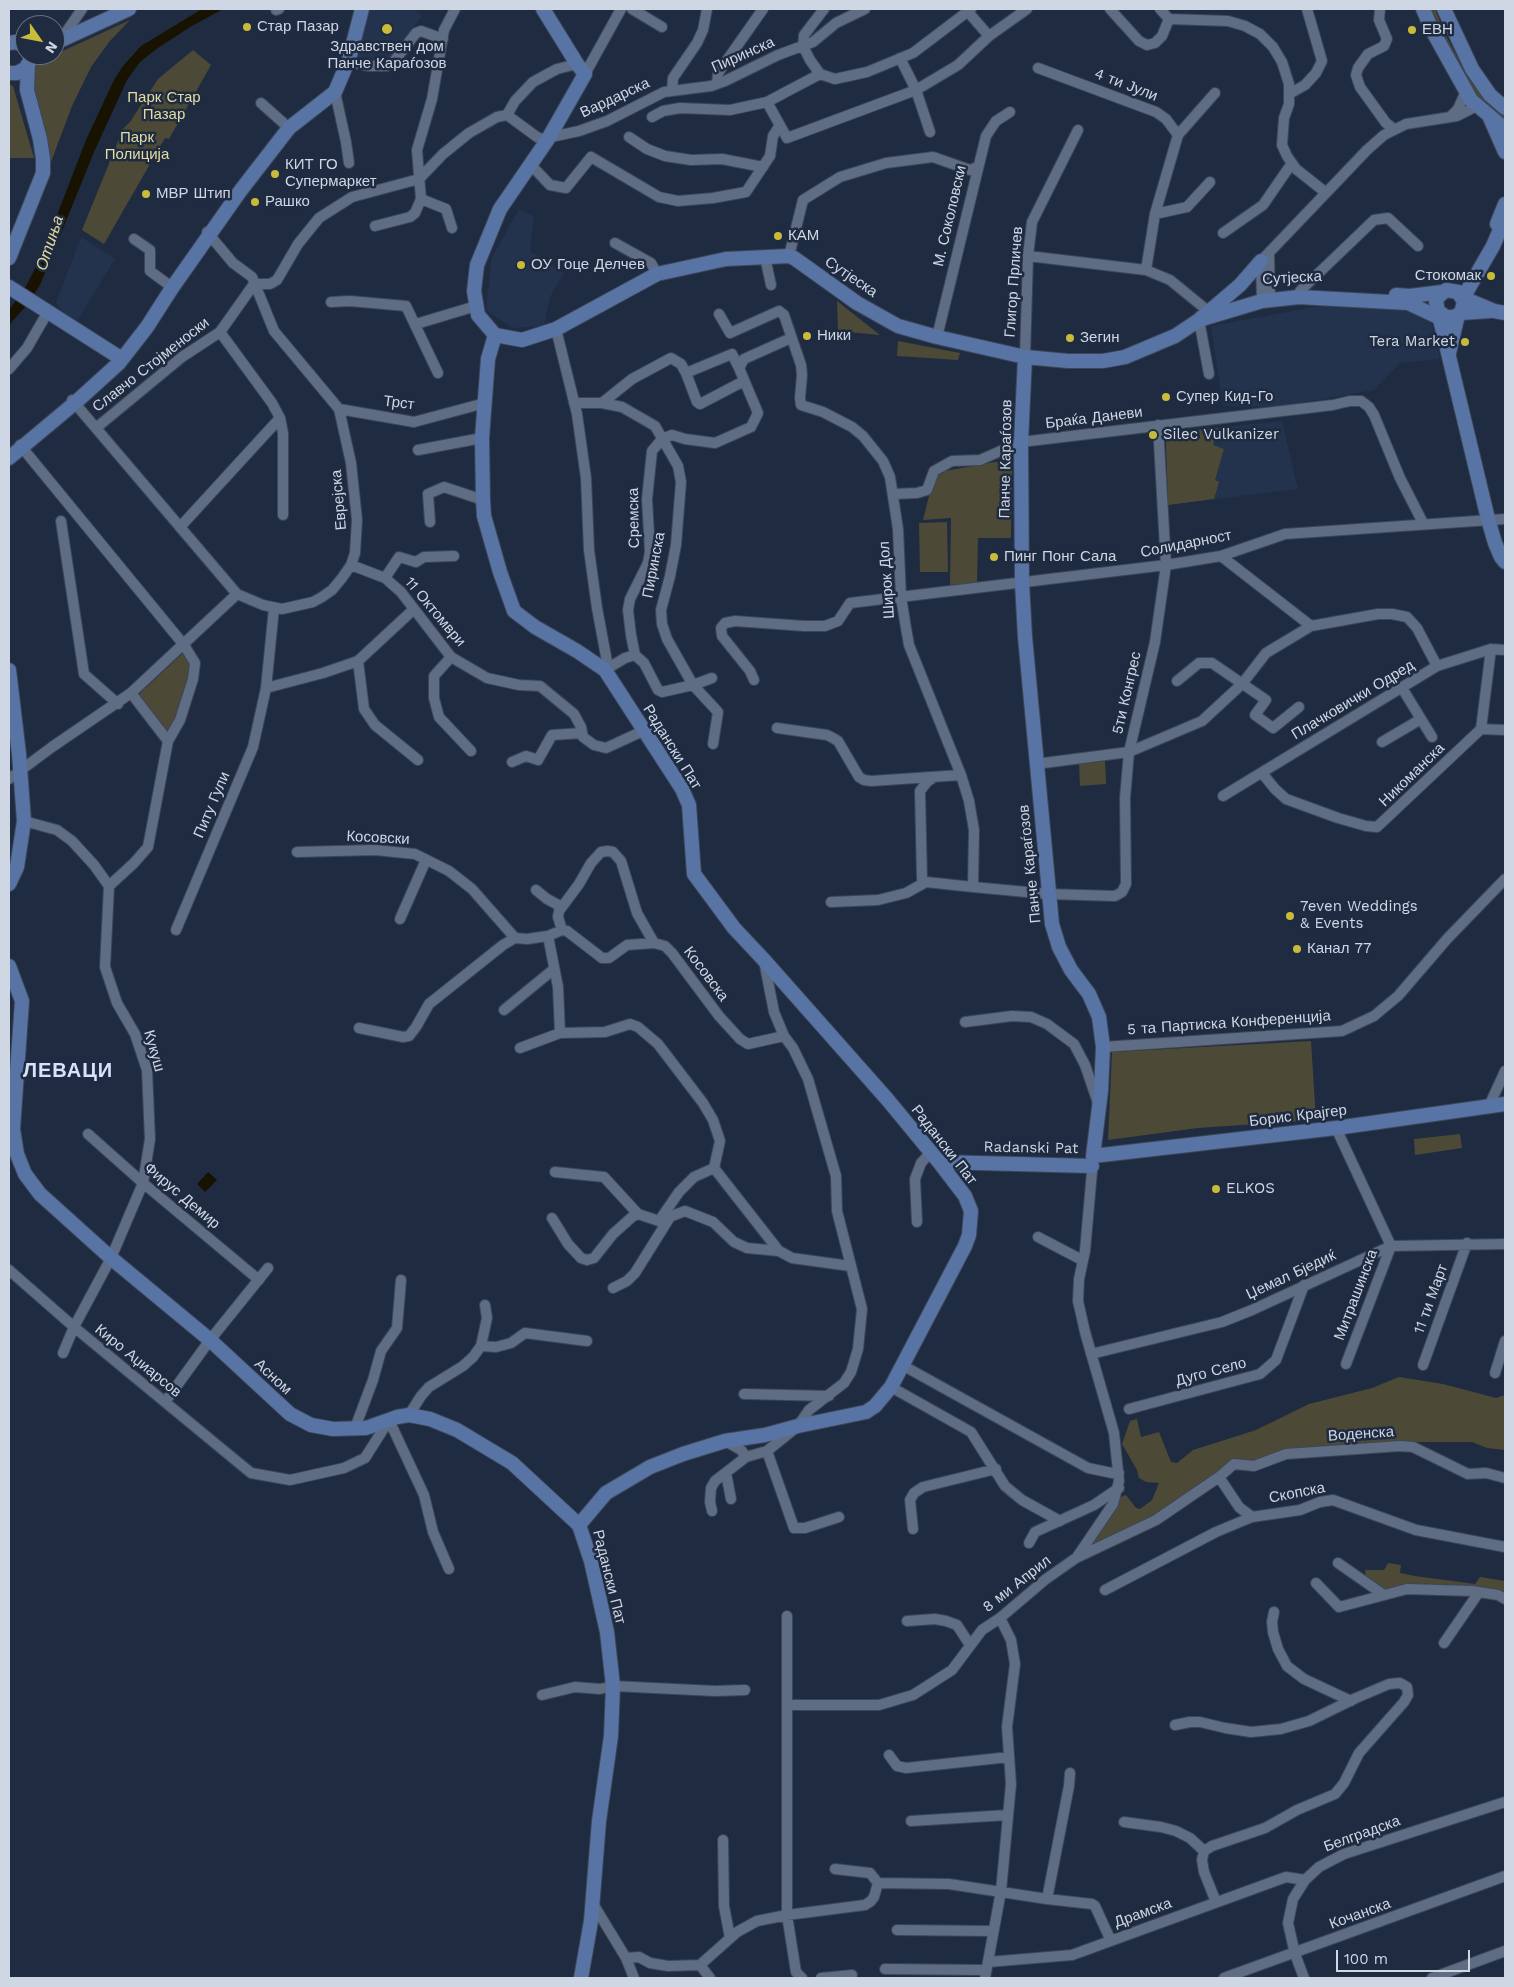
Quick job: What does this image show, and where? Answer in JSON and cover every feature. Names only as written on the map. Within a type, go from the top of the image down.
[{"type":"street","points":[[65,31],[82,9]]},
{"type":"street","points":[[65,38],[129,9]]},
{"type":"street","points":[[9,458],[118,360],[147,326],[237,188],[287,127],[331,90],[345,58],[357,9]]},
{"type":"street","points":[[287,127],[335,92],[348,62],[362,9]]},
{"type":"street","points":[[374,226],[410,217],[415,213],[421,199],[417,150],[432,99],[444,30],[455,9]]},
{"type":"street","points":[[543,9],[581,69]]},
{"type":"street","points":[[621,9],[581,69],[548,139],[500,209],[477,265],[474,291],[478,315],[495,335],[522,340],[556,328],[656,274],[726,259],[789,256],[803,200],[840,177],[886,163],[933,157],[970,170],[977,168]]},
{"type":"street","points":[[632,9],[662,28]]},
{"type":"street","points":[[668,91],[673,78],[703,30],[707,9]]},
{"type":"street","points":[[717,84],[718,73],[763,9]]},
{"type":"street","points":[[824,9],[804,35],[803,46],[820,74],[834,79],[867,72],[913,53],[969,10],[989,36]]},
{"type":"street","name":"Пиринска","points":[[668,91],[694,89],[717,84],[778,55],[813,42],[836,23],[865,9]]},
{"type":"street","points":[[767,102],[787,138],[916,90],[958,65],[989,36],[1027,9]]},
{"type":"street","points":[[1110,9],[1138,41],[1147,45],[1155,43],[1162,36],[1169,19]]},
{"type":"street","points":[[1160,9],[1169,19],[1228,22],[1245,26],[1260,34],[1273,47],[1282,62],[1289,84],[1289,104],[1284,118],[1282,145],[1292,163],[1325,192]]},
{"type":"street","points":[[1289,94],[1305,85],[1316,73],[1322,61],[1307,9]]},
{"type":"street","points":[[1380,9],[1379,20],[1387,39],[1384,46],[1368,54],[1358,68],[1356,75],[1360,87],[1386,122],[1394,129]]},
{"type":"street","points":[[1423,9],[1432,30],[1466,91],[1477,106],[1505,129]]},
{"type":"street","points":[[1444,9],[1472,69],[1490,96],[1505,108]]},
{"type":"street","points":[[348,62],[369,66],[386,66],[396,60],[416,33],[425,32],[443,39]]},
{"type":"street","points":[[900,58],[916,90],[930,132]]},
{"type":"street","points":[[10,73],[22,72],[26,65]]},
{"type":"street","points":[[9,258],[43,173],[44,159],[27,90],[29,65]]},
{"type":"street","points":[[207,235],[233,263],[252,277],[254,284],[270,284],[277,280],[298,244],[319,218],[352,197],[419,179],[443,154],[469,133],[497,117],[507,114],[515,101],[532,82],[557,68],[581,69]]},
{"type":"street","name":"4 ти Јули","points":[[1038,68],[1156,112],[1166,119],[1178,135]]},
{"type":"street","points":[[10,73],[27,90]]},
{"type":"street","points":[[652,117],[663,110],[680,108],[730,110],[767,102],[820,74]]},
{"type":"street","name":"Вардарска","points":[[548,139],[607,122],[668,91]]},
{"type":"street","points":[[1445,119],[1458,109],[1466,91]]},
{"type":"street","points":[[335,92],[346,142],[348,163]]},
{"type":"street","points":[[1146,270],[1155,214],[1178,135],[1215,93]]},
{"type":"street","points":[[261,103],[287,127]]},
{"type":"street","points":[[1202,311],[1240,285],[1325,192],[1367,150],[1394,129],[1406,124],[1457,116],[1477,106]]},
{"type":"street","name":"М. Соколовски","points":[[937,337],[986,136],[996,121],[1010,112]]},
{"type":"street","points":[[507,114],[537,137],[548,139]]},
{"type":"street","points":[[1490,117],[1505,152]]},
{"type":"street","points":[[530,164],[550,185],[566,188],[591,157],[658,197],[678,201],[746,192],[770,156],[773,136],[780,125]]},
{"type":"street","name":"Глигор Прличев","points":[[1024,357],[1028,256],[1032,222],[1078,130]]},
{"type":"street","points":[[629,137],[647,149],[665,156],[691,160],[722,159],[763,167]]},
{"type":"street","points":[[1223,233],[1263,205],[1292,163]]},
{"type":"street","points":[[1155,214],[1187,207],[1210,182]]},
{"type":"street","points":[[421,199],[446,209],[452,228]]},
{"type":"street","points":[[1505,204],[1488,243],[1465,280],[1444,291],[1436,302],[1488,520],[1500,557],[1505,562]]},
{"type":"street","points":[[1300,292],[1374,220],[1388,218],[1418,246]]},
{"type":"street","points":[[1448,356],[1459,314],[1464,306],[1463,298],[1492,246],[1505,218]]},
{"type":"street","points":[[118,360],[169,285],[207,235]]},
{"type":"street","points":[[134,239],[150,250],[150,270],[169,285]]},
{"type":"street","points":[[615,243],[652,263],[656,274]]},
{"type":"street","points":[[765,256],[771,285]]},
{"type":"street","name":"Сутјеска","points":[[789,256],[857,303],[898,326],[1024,357],[1085,362],[1125,357],[1174,336],[1202,311],[1265,297],[1300,292],[1410,296],[1444,291]]},
{"type":"street","points":[[1028,256],[1146,270],[1170,280],[1202,311],[1210,374]]},
{"type":"street","points":[[1265,257],[1265,297]]},
{"type":"street","name":"Славчо Стојменоски","points":[[96,428],[182,357],[220,332],[254,284]]},
{"type":"street","name":"Еврејска","points":[[73,402],[181,526],[237,594],[253,602],[282,609],[298,606],[322,597],[332,590],[351,565],[357,540],[356,501],[339,409],[274,331],[254,284]]},
{"type":"street","points":[[9,287],[42,311]]},
{"type":"street","points":[[1444,291],[1455,290],[1463,298],[1500,312]]},
{"type":"street","points":[[9,292],[118,360]]},
{"type":"street","name":"Сутјеска","points":[[1265,297],[1408,303],[1439,314]]},
{"type":"street","points":[[331,302],[350,301],[406,306],[438,372]]},
{"type":"street","points":[[416,324],[476,306]]},
{"type":"street","points":[[9,369],[26,348],[42,311]]},
{"type":"street","name":"Широк Дол","points":[[718,314],[730,333],[779,311],[784,315],[801,365],[800,398],[802,405],[852,427],[863,436],[883,461],[890,477],[894,494],[898,529],[901,596],[909,645],[961,775],[974,830],[973,887]]},
{"type":"street","points":[[1439,314],[1446,317],[1459,314],[1500,312]]},
{"type":"street","points":[[556,328],[574,403],[586,478],[589,550],[606,668],[635,655],[644,663],[658,690],[662,692],[693,685],[712,678]]},
{"type":"street","points":[[220,332],[272,403],[280,418],[283,433],[283,515]]},
{"type":"street","name":"Радански Пат","points":[[495,335],[488,359],[484,403],[482,438],[484,516],[500,572],[514,611],[535,627],[606,668],[643,731],[682,789],[689,805],[694,874],[734,928],[887,1099],[965,1196],[971,1211],[969,1235],[891,1387],[875,1406],[866,1412],[725,1441],[650,1467],[606,1493],[579,1525],[591,1561],[607,1632],[613,1686],[610,1736],[599,1821],[592,1902],[581,1978]]},
{"type":"street","points":[[739,368],[744,359],[791,338]]},
{"type":"street","points":[[662,439],[672,435],[685,439],[716,443],[751,426],[758,412],[732,354],[686,373]]},
{"type":"street","name":"Панче Караѓозов","points":[[1024,357],[1021,442],[1022,582],[1025,637],[1048,894],[1052,924],[1059,947],[1071,970],[1089,994],[1099,1017],[1103,1046],[1087,1233],[1079,1279],[1078,1301],[1114,1433],[1119,1473]]},
{"type":"street","points":[[602,403],[632,379],[671,358],[681,364],[697,402],[700,404],[744,381]]},
{"type":"street","name":"Браќа Даневи","points":[[894,494],[918,493],[927,490],[934,472],[952,461],[980,460],[1021,442],[1361,401],[1368,406],[1374,415],[1400,478],[1423,523]]},
{"type":"street","name":"Трст","points":[[339,409],[414,422],[484,403]]},
{"type":"street","name":"Пиринска","points":[[574,403],[602,403],[622,407],[655,426],[678,466],[681,482],[676,545],[670,576],[660,610],[666,639],[693,685],[718,712],[713,744]]},
{"type":"street","points":[[181,526],[280,418]]},
{"type":"street","name":"5ти Конгрес","points":[[1048,894],[1115,896],[1122,892],[1126,884],[1125,798],[1128,752],[1153,651],[1166,565],[1158,425]]},
{"type":"street","points":[[418,450],[482,438]]},
{"type":"street","name":"Сремска","points":[[635,655],[631,635],[630,600],[648,563],[650,552],[647,499],[649,466],[652,451],[662,439]]},
{"type":"street","points":[[9,454],[21,446]]},
{"type":"street","points":[[21,446],[184,645],[195,663],[195,670],[180,720],[168,741],[148,847],[134,863],[109,886],[94,864],[72,841],[57,830],[24,821]]},
{"type":"street","points":[[430,522],[428,494],[444,487],[483,500]]},
{"type":"street","name":"Солидарност","points":[[754,680],[750,671],[722,636],[720,628],[725,623],[825,626],[838,621],[850,603],[1166,565],[1221,556],[1284,534],[1423,523],[1505,519]]},
{"type":"street","points":[[61,521],[84,674],[118,704]]},
{"type":"street","points":[[385,578],[399,557],[416,562],[424,557],[454,556]]},
{"type":"street","points":[[1221,556],[1311,626]]},
{"type":"street","name":"11 Октомври","points":[[351,565],[385,578],[401,592],[451,657],[487,678],[518,685],[540,686],[574,714],[581,727],[583,737],[594,745],[606,748],[643,731]]},
{"type":"street","points":[[14,776],[52,747],[131,694],[237,594]]},
{"type":"street","name":"Питу Гули","points":[[176,930],[253,747],[266,688],[274,608]]},
{"type":"street","points":[[266,688],[322,674],[358,661],[414,609]]},
{"type":"street","points":[[1036,764],[1128,752],[1202,721],[1242,684],[1266,653],[1311,626],[1378,614],[1407,617],[1417,628],[1437,666]]},
{"type":"street","points":[[1491,649],[1481,729],[1505,730]]},
{"type":"street","name":"Плачковички Одред","points":[[1223,796],[1437,666],[1491,649],[1505,650]]},
{"type":"street","points":[[451,657],[434,676],[434,698],[440,717],[471,751]]},
{"type":"street","points":[[358,661],[364,709],[374,725],[418,760]]},
{"type":"street","points":[[1178,681],[1199,662],[1212,663],[1266,700],[1255,715],[1273,728],[1299,707]]},
{"type":"street","points":[[9,670],[14,776],[24,821],[17,867],[9,884]]},
{"type":"street","points":[[1402,688],[1432,737]]},
{"type":"street","points":[[131,694],[168,741]]},
{"type":"street","points":[[1382,742],[1421,719]]},
{"type":"street","points":[[777,728],[827,735],[834,738],[838,741],[859,776],[864,780],[961,775]]},
{"type":"street","name":"Никоманска","points":[[1262,773],[1274,789],[1286,799],[1338,818],[1366,826],[1377,826],[1481,729]]},
{"type":"street","points":[[512,762],[526,756],[538,760],[552,735],[582,733]]},
{"type":"street","points":[[926,882],[922,879],[921,871],[920,791],[934,777]]},
{"type":"street","name":"Косовски","points":[[297,852],[375,850],[415,854],[449,871],[472,889],[515,938]]},
{"type":"street","points":[[359,1028],[402,1037],[409,1036],[429,1004],[479,963],[515,938],[527,939],[548,936],[562,930],[567,931],[602,958],[609,958],[627,945],[654,943],[637,913],[621,861],[613,852],[601,852],[596,857],[562,907],[558,914],[562,930]]},
{"type":"street","points":[[400,919],[426,860]]},
{"type":"street","name":"5 та Партиска Конференција","points":[[1103,1046],[1342,1031],[1374,1016],[1398,996],[1447,939],[1505,879]]},
{"type":"street","points":[[831,902],[878,900],[906,893],[926,882],[1048,894]]},
{"type":"street","name":"Кукуш","points":[[63,1353],[74,1327],[112,1258],[143,1183],[150,1139],[147,1070],[135,1034],[117,1002],[105,967],[109,886]]},
{"type":"street","points":[[536,890],[547,899],[562,907]]},
{"type":"street","points":[[548,936],[558,987],[560,1033]]},
{"type":"street","name":"Косовска","points":[[654,943],[665,946],[672,953],[719,1016],[748,1044],[784,1036]]},
{"type":"street","points":[[712,1511],[710,1502],[711,1488],[715,1481],[746,1457],[768,1451],[798,1426],[809,1410],[844,1383],[851,1372],[858,1349],[862,1309],[837,1211],[836,1176],[808,1079],[794,1048],[784,1036],[774,1012],[764,960]]},
{"type":"street","name":"Асном","points":[[9,966],[22,1001],[11,1127],[17,1154],[25,1174],[40,1194],[62,1216],[210,1340],[290,1414],[311,1425],[333,1429],[366,1428],[409,1415],[430,1419],[457,1430],[512,1464],[579,1525]]},
{"type":"street","points":[[504,1010],[554,969]]},
{"type":"street","points":[[965,1022],[1012,1016],[1031,1017],[1047,1024],[1074,1044],[1085,1065],[1099,1106]]},
{"type":"street","points":[[520,1048],[560,1033],[605,1032],[630,1024],[638,1027],[658,1044],[708,1112],[720,1141],[714,1168]]},
{"type":"street","points":[[1489,1106],[1505,1071]]},
{"type":"street","name":"Борис Крајгер","points":[[1093,1161],[1505,1104]]},
{"type":"street","name":"Митрашинска","points":[[1336,1128],[1391,1246],[1346,1364]]},
{"type":"street","name":"Фирус Демир","points":[[88,1134],[143,1183],[259,1280]]},
{"type":"street","points":[[917,1222],[915,1179],[921,1163],[934,1157]]},
{"type":"street","name":"Radanski Pat","points":[[934,1157],[1093,1161]]},
{"type":"street","points":[[659,1221],[679,1192],[694,1177],[714,1168]]},
{"type":"street","points":[[714,1168],[779,1251]]},
{"type":"street","points":[[555,1172],[604,1177],[638,1214],[659,1221],[685,1211],[713,1222],[734,1242],[747,1248],[779,1251],[792,1258],[850,1266]]},
{"type":"street","points":[[552,1218],[568,1244],[581,1258],[587,1260],[594,1258],[613,1234],[638,1214]]},
{"type":"street","points":[[613,1288],[627,1281],[635,1273],[670,1217]]},
{"type":"street","points":[[1038,1237],[1082,1260]]},
{"type":"street","name":"Џемал Бједиќ","points":[[1091,1354],[1222,1322],[1391,1246],[1467,1243],[1505,1244]]},
{"type":"street","name":"11 ти Март","points":[[1423,1366],[1467,1243]]},
{"type":"street","points":[[165,1402],[210,1340],[268,1268]]},
{"type":"street","name":"Киро Аџиарсов","points":[[9,1270],[74,1327],[251,1473],[290,1480],[344,1468],[365,1458],[389,1420]]},
{"type":"street","points":[[355,1428],[373,1380],[381,1350],[397,1328],[401,1280]]},
{"type":"street","name":"Дуго Село","points":[[1129,1409],[1260,1374],[1276,1360],[1304,1285]]},
{"type":"street","points":[[409,1415],[420,1396],[429,1387],[463,1366],[481,1346],[487,1318],[485,1305]]},
{"type":"street","points":[[481,1346],[496,1347],[511,1343],[524,1333],[587,1341]]},
{"type":"street","points":[[1494,1373],[1505,1341]]},
{"type":"street","points":[[902,1365],[1088,1468],[1119,1473],[1119,1488],[1113,1504],[1076,1558]]},
{"type":"street","points":[[891,1387],[971,1432],[1005,1486],[1022,1500],[1060,1521]]},
{"type":"street","points":[[744,1394],[829,1396]]},
{"type":"street","points":[[389,1420],[424,1495],[433,1532],[449,1569]]},
{"type":"street","points":[[725,1441],[741,1450],[746,1457]]},
{"type":"street","name":"Воденска","points":[[1219,1477],[1234,1464],[1254,1466],[1286,1454],[1400,1446],[1413,1447],[1468,1474],[1486,1473],[1505,1478]]},
{"type":"street","points":[[768,1451],[794,1528],[805,1528],[839,1517]]},
{"type":"street","points":[[913,1529],[910,1500],[914,1493],[923,1487],[996,1469]]},
{"type":"street","points":[[726,1473],[731,1499]]},
{"type":"street","points":[[1219,1477],[1239,1507],[1252,1516]]},
{"type":"street","name":"8 ми Април","points":[[787,1705],[879,1704],[913,1695],[952,1670],[970,1645],[989,1624],[1000,1618],[1046,1578],[1076,1558],[1156,1520],[1219,1477]]},
{"type":"street","points":[[1029,1543],[1035,1532],[1094,1505],[1119,1488]]},
{"type":"street","name":"Скопска","points":[[1104,1590],[1216,1532],[1252,1516],[1300,1510],[1320,1502],[1333,1500],[1416,1530],[1505,1547]]},
{"type":"street","points":[[1338,1563],[1384,1595]]},
{"type":"street","points":[[1316,1583],[1339,1607],[1407,1589],[1480,1592],[1498,1595],[1505,1599]]},
{"type":"street","points":[[1444,1643],[1480,1592]]},
{"type":"street","points":[[1274,1612],[1273,1632],[1278,1649],[1287,1666],[1304,1679],[1350,1701]]},
{"type":"street","points":[[787,1616],[787,1915],[796,1972],[802,1978]]},
{"type":"street","points":[[907,1621],[935,1618],[957,1625],[970,1645]]},
{"type":"street","points":[[986,1970],[1001,1890],[1011,1784],[1007,1727],[1014,1664],[1011,1640],[1000,1618]]},
{"type":"street","points":[[1175,1725],[1200,1722],[1251,1732],[1281,1729],[1310,1722],[1350,1701],[1389,1684],[1400,1684],[1407,1687],[1408,1695],[1404,1702],[1359,1753],[1344,1783],[1335,1794],[1298,1810],[1265,1828],[1212,1846],[1204,1851],[1202,1860],[1204,1872],[1216,1902]]},
{"type":"street","points":[[542,1695],[574,1687],[600,1689],[613,1686],[715,1691],[745,1690]]},
{"type":"street","points":[[889,1755],[897,1766],[906,1768],[1009,1757]]},
{"type":"street","points":[[1047,1899],[1070,1773]]},
{"type":"street","name":"Белградска","points":[[1304,1978],[1295,1954],[1288,1922],[1293,1899],[1305,1880],[1319,1867],[1344,1854],[1505,1802]]},
{"type":"street","points":[[911,1821],[1008,1815]]},
{"type":"street","points":[[1124,1822],[1176,1831],[1190,1838],[1204,1851]]},
{"type":"street","points":[[723,1840],[724,1906],[730,1938]]},
{"type":"street","points":[[835,1869],[870,1873],[878,1883]]},
{"type":"street","name":"Драмска","points":[[885,1969],[986,1970],[1072,1955],[1286,1876],[1305,1880]]},
{"type":"street","name":"Кочанска","points":[[1224,1978],[1295,1954],[1505,1876]]},
{"type":"street","points":[[626,1958],[639,1957],[650,1963],[668,1966],[700,1965],[730,1938],[757,1921],[787,1915],[865,1905],[874,1897],[878,1883]]},
{"type":"street","points":[[878,1883],[949,1884],[1001,1890],[1095,1906],[1112,1941]]},
{"type":"street","points":[[592,1902],[626,1958],[634,1978]]},
{"type":"street","points":[[897,1930],[993,1931]]},
{"type":"street","points":[[1432,1978],[1505,1951]]},
{"type":"street","points":[[700,1965],[710,1978]]},
{"type":"street","points":[[821,1978],[852,1975]]},
{"type":"shaded area","name":"Здравствен дом Панче Караѓозов","points":[[367,9],[413,9],[422,16],[392,58],[368,62],[353,58]]},
{"type":"shaded area","name":"ОУ Гоце Делчев","points":[[519,209],[534,216],[530,251],[564,273],[550,297],[544,326],[512,328],[486,310],[492,257]]},
{"type":"shaded area","points":[[81,237],[115,259],[77,321],[63,312],[56,303]]},
{"type":"shaded area","points":[[1319,306],[1393,308],[1408,311],[1432,324],[1440,359],[1400,363],[1374,390],[1277,407],[1223,406],[1211,326]]},
{"type":"shaded area","points":[[1282,421],[1298,489],[1168,505],[1166,441],[1169,436],[1175,432]]},
{"type":"green space","points":[[1429,9],[1435,9],[1445,34],[1461,64],[1483,96],[1505,115],[1505,122],[1480,101],[1457,67]]},
{"type":"green space","points":[[130,20],[109,42],[91,67],[72,106],[51,162],[28,67],[32,65],[65,65],[65,50]]},
{"type":"green space","points":[[193,50],[211,65],[169,139],[165,138],[104,244],[82,230],[123,129],[130,122],[158,79]]},
{"type":"green space","points":[[9,84],[13,86],[34,158],[9,158]]},
{"type":"green space","points":[[837,301],[880,335],[838,331]]},
{"type":"green space","points":[[898,341],[960,353],[958,360],[897,356]]},
{"type":"green space","points":[[1218,428],[1213,445],[1224,449],[1215,480],[1219,482],[1214,499],[1168,505],[1166,441],[1169,436],[1175,432]]},
{"type":"green space","points":[[1012,459],[1011,538],[978,538],[977,583],[950,586],[951,518],[923,520],[933,480],[945,471]]},
{"type":"green space","points":[[947,522],[948,572],[920,572],[919,523]]},
{"type":"green space","points":[[183,653],[191,669],[177,718],[171,729],[167,732],[138,697]]},
{"type":"green space","points":[[1105,760],[1106,784],[1080,786],[1079,763]]},
{"type":"green space","points":[[1311,1041],[1316,1120],[1198,1128],[1108,1140],[1112,1052]]},
{"type":"green space","points":[[1460,1134],[1462,1148],[1415,1155],[1414,1139]]},
{"type":"green space","points":[[1399,1377],[1443,1384],[1496,1398],[1505,1395],[1505,1450],[1487,1448],[1472,1442],[1407,1442],[1284,1451],[1251,1462],[1237,1461],[1128,1532],[1093,1546],[1094,1540],[1102,1530],[1120,1497],[1126,1495],[1136,1508],[1140,1509],[1152,1500],[1159,1483],[1146,1482],[1139,1478],[1137,1470],[1122,1444],[1130,1421],[1137,1419],[1141,1437],[1159,1432],[1171,1462],[1177,1463],[1193,1450],[1256,1430],[1309,1404],[1372,1388]]},
{"type":"green space","points":[[1388,1563],[1401,1565],[1400,1573],[1415,1576],[1475,1584],[1480,1577],[1505,1581],[1505,1594],[1383,1591],[1366,1580],[1365,1570],[1384,1570]]},
{"type":"water","name":"Отиња","points":[[202,9],[223,9],[190,27],[155,50],[140,62],[127,80],[94,152],[40,285],[26,306],[9,325],[9,310],[25,288],[40,259],[86,140],[114,80],[123,66],[141,46]]},
{"type":"water","points":[[208,1172],[217,1180],[205,1192],[197,1184]]},
{"type":"place","name":"Стар Пазар","points":[[247,27]]},
{"type":"place","name":"Здравствен дом Панче Караѓозов","points":[[387,29]]},
{"type":"place","name":"ЕВН","points":[[1412,30]]},
{"type":"place","name":"КИТ ГО Супермаркет","points":[[275,174]]},
{"type":"place","name":"МВР Штип","points":[[146,194]]},
{"type":"place","name":"Рашко","points":[[255,202]]},
{"type":"place","name":"КАМ","points":[[778,236]]},
{"type":"place","name":"ОУ Гоце Делчев","points":[[521,265]]},
{"type":"place","name":"Стокомак","points":[[1491,276]]},
{"type":"place","name":"Ники","points":[[807,336]]},
{"type":"place","name":"Зегин","points":[[1070,338]]},
{"type":"place","name":"Tera Market","points":[[1465,342]]},
{"type":"place","name":"Супер Кид-Го","points":[[1166,397]]},
{"type":"place","name":"Silec Vulkanizer","points":[[1153,435]]},
{"type":"place","name":"Пинг Понг Сала","points":[[994,557]]},
{"type":"place","name":"7even Weddings & Events","points":[[1290,916]]},
{"type":"place","name":"Канал 77","points":[[1297,949]]},
{"type":"place","name":"ELKOS","points":[[1216,1189]]},
{"type":"district","name":"ЛЕВАЦИ","points":[[68,1071]]},
{"type":"park label","name":"Парк Стар Пазар","points":[[164,106]]},
{"type":"park label","name":"Парк Полиција","points":[[137,146]]}]
